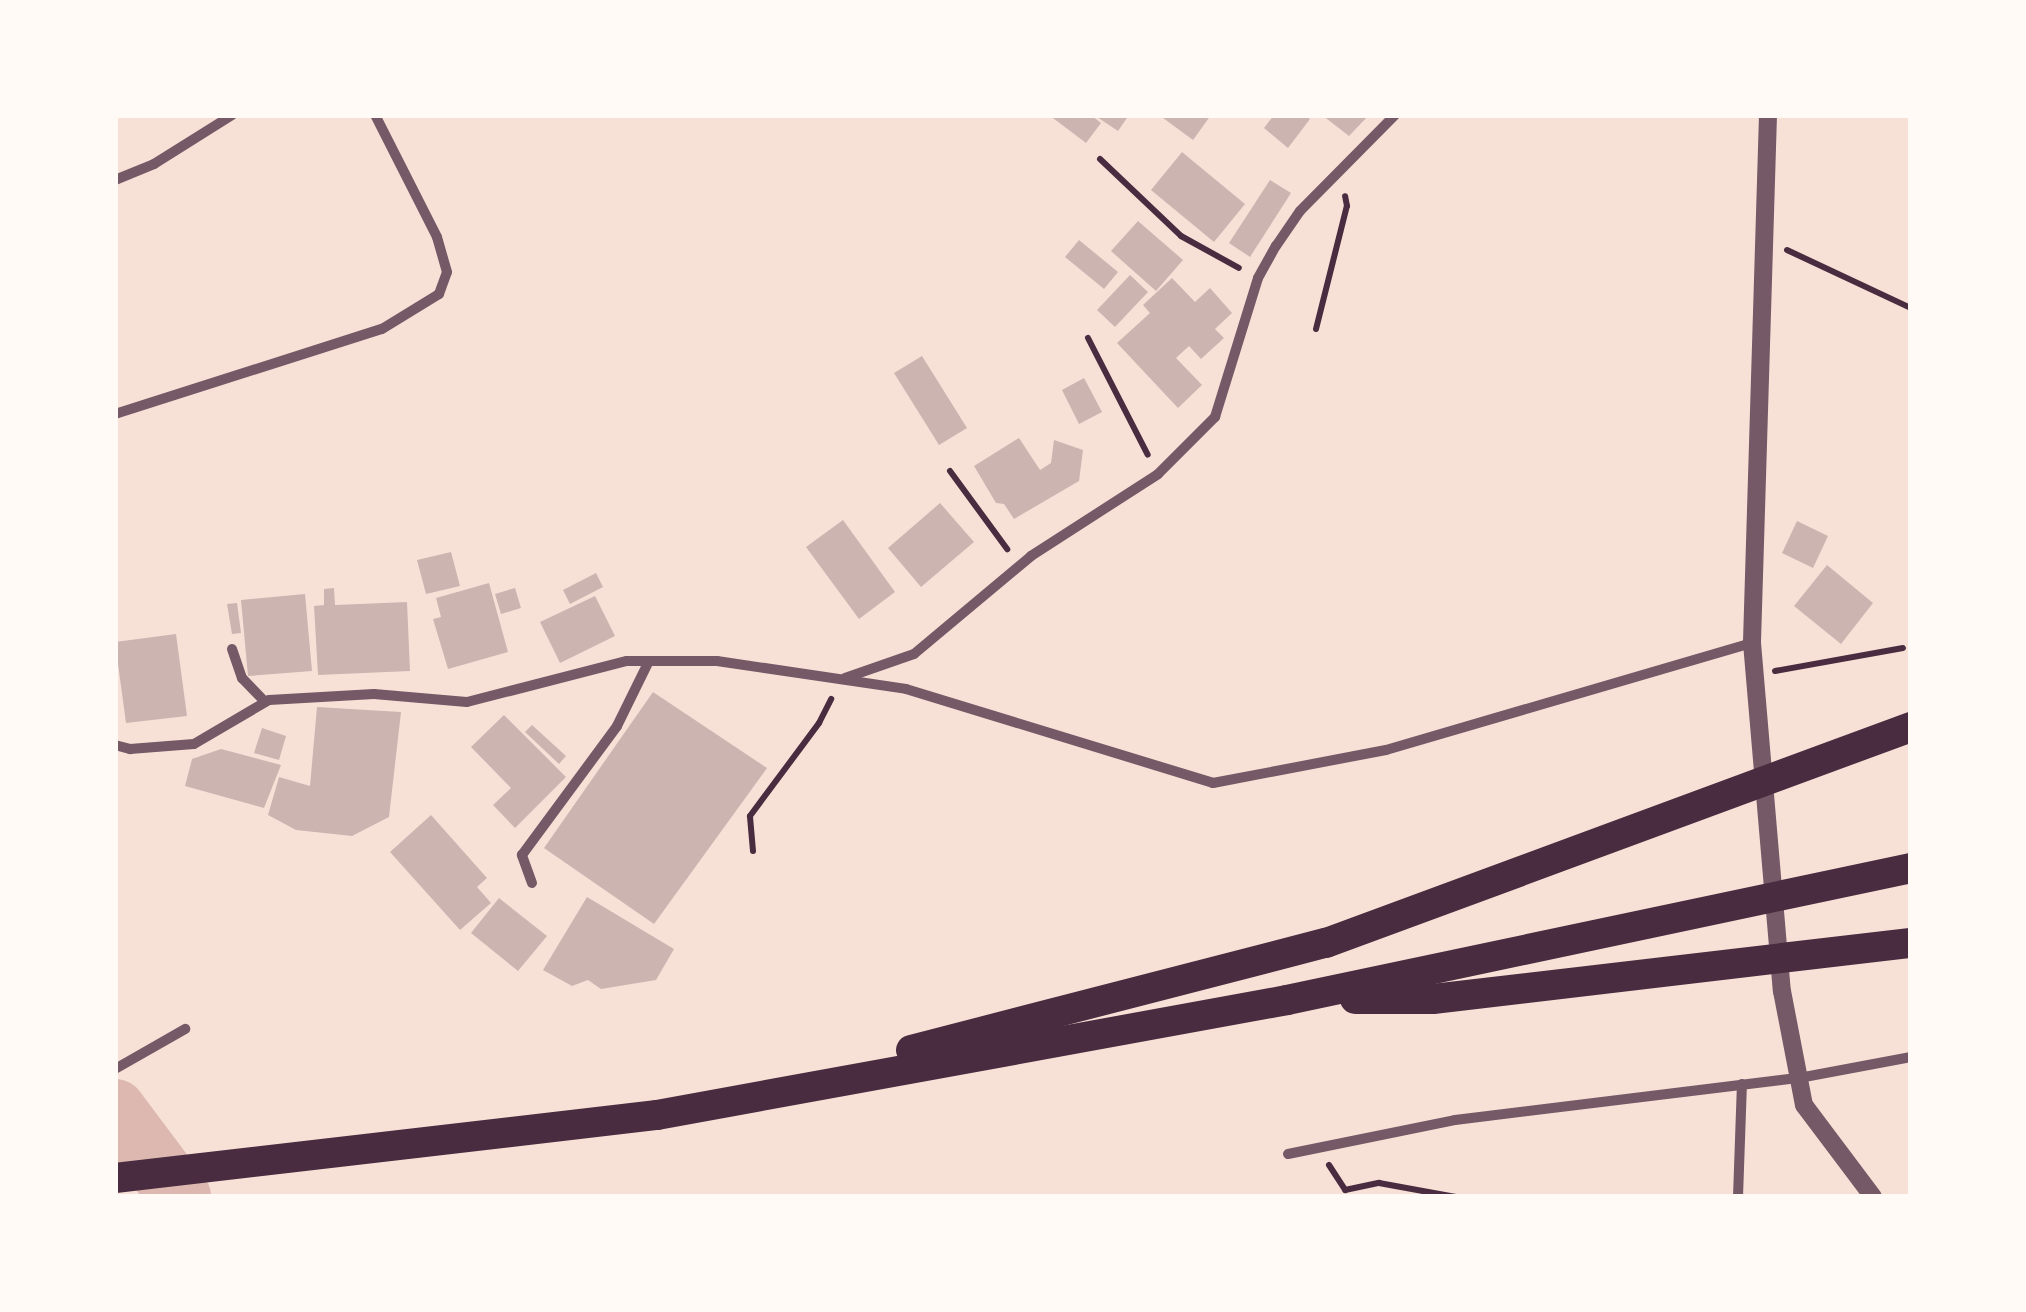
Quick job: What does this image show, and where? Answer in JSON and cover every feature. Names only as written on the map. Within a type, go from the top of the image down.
[{"type":"highway","points":[[657,1115],[1326,944],[1911,727]]},
{"type":"highway","points":[[115,1178],[657,1115],[1286,1000],[1911,868]]},
{"type":"highway","points":[[1286,1000],[1433,999],[1911,943]]},
{"type":"street","points":[[115,180],[154,164],[232,115]]},
{"type":"street","points":[[115,414],[382,329],[439,294],[446,272],[436,237],[375,115]]},
{"type":"street","points":[[840,680],[914,654],[1019,566],[1158,474],[1215,417],[1258,278],[1300,211],[1395,115]]},
{"type":"street","points":[[1768,115],[1752,643],[1782,991],[1804,1105],[1873,1197]]},
{"type":"street","points":[[115,745],[130,749],[194,744],[266,702],[374,694],[467,702],[628,661],[717,662],[906,689],[1213,783],[1386,750],[1752,643]]},
{"type":"street","points":[[232,648],[242,678],[266,702]]},
{"type":"street","points":[[532,883],[522,855],[616,726],[650,661]]},
{"type":"street","points":[[115,1068],[184,1029]]},
{"type":"street","points":[[1288,1154],[1454,1120],[1799,1078],[1911,1057]]},
{"type":"street","points":[[1738,1197],[1742,1084]]},
{"type":"path","points":[[1100,159],[1181,236],[1258,278]]},
{"type":"path","points":[[1316,329],[1348,206],[1340,170]]},
{"type":"path","points":[[1763,239],[1911,308]]},
{"type":"path","points":[[1088,338],[1158,474]]},
{"type":"path","points":[[950,471],[1019,566]]},
{"type":"path","points":[[1754,675],[1903,648]]},
{"type":"path","points":[[752,851],[750,816],[819,723],[840,680]]},
{"type":"path","points":[[1319,1148],[1346,1190],[1379,1183],[1456,1197]]},
{"type":"building","points":[[1049,115],[1091,115],[1101,123],[1086,143]]},
{"type":"building","points":[[1094,115],[1129,115],[1118,131]]},
{"type":"building","points":[[1159,115],[1211,115],[1193,140]]},
{"type":"building","points":[[1274,115],[1305,115],[1310,119],[1288,148],[1264,128]]},
{"type":"building","points":[[1322,115],[1369,115],[1349,136]]},
{"type":"building","points":[[1182,152],[1245,204],[1214,242],[1151,190]]},
{"type":"building","points":[[1270,180],[1291,193],[1250,257],[1229,243]]},
{"type":"building","points":[[1138,221],[1183,260],[1156,291],[1111,251]]},
{"type":"building","points":[[1079,240],[1118,272],[1104,289],[1065,257]]},
{"type":"building","points":[[1130,275],[1148,292],[1115,327],[1097,310]]},
{"type":"building","points":[[1172,278],[1195,302],[1210,288],[1232,313],[1215,329],[1224,338],[1201,359],[1189,346],[1176,358],[1202,385],[1178,408],[1117,343],[1150,313],[1143,305]]},
{"type":"building","points":[[922,356],[967,428],[939,445],[894,373]]},
{"type":"building","points":[[1084,378],[1102,412],[1079,424],[1062,390]]},
{"type":"building","points":[[1019,438],[1040,470],[1051,463],[1054,440],[1083,450],[1079,481],[1014,519],[1004,504],[996,503],[974,466]]},
{"type":"building","points":[[940,503],[974,542],[921,587],[888,548]]},
{"type":"building","points":[[843,520],[895,592],[859,619],[806,547]]},
{"type":"building","points":[[1797,521],[1828,536],[1813,568],[1782,553]]},
{"type":"building","points":[[451,552],[460,586],[426,594],[417,560]]},
{"type":"building","points":[[1827,565],[1873,603],[1841,644],[1794,606]]},
{"type":"building","points":[[596,573],[603,587],[570,604],[563,590]]},
{"type":"building","points":[[489,583],[508,652],[448,669],[433,619],[441,617],[436,598]]},
{"type":"building","points":[[334,588],[335,605],[407,602],[410,671],[318,675],[314,606],[324,605],[324,589]]},
{"type":"building","points":[[515,588],[521,608],[501,614],[495,594]]},
{"type":"building","points":[[305,594],[312,671],[248,676],[241,600]]},
{"type":"building","points":[[595,596],[615,636],[560,663],[540,622]]},
{"type":"building","points":[[237,603],[241,633],[232,634],[227,604]]},
{"type":"building","points":[[176,634],[187,716],[126,723],[115,642]]},
{"type":"building","points":[[653,692],[767,768],[654,924],[544,848]]},
{"type":"building","points":[[317,707],[401,712],[389,817],[352,836],[296,830],[268,815],[279,777],[310,786]]},
{"type":"building","points":[[504,715],[566,777],[515,828],[493,805],[511,788],[471,747]]},
{"type":"building","points":[[532,725],[566,756],[559,764],[525,732]]},
{"type":"building","points":[[262,728],[286,736],[279,760],[254,753]]},
{"type":"building","points":[[221,749],[281,765],[264,808],[185,786],[192,759]]},
{"type":"building","points":[[431,815],[487,878],[477,887],[491,903],[460,930],[390,852]]},
{"type":"building","points":[[587,897],[674,949],[656,980],[601,989],[588,980],[572,986],[543,970]]},
{"type":"building","points":[[499,898],[547,936],[518,971],[471,933]]},
{"type":"waterway","points":[[115,1110],[180,1197]]}]
